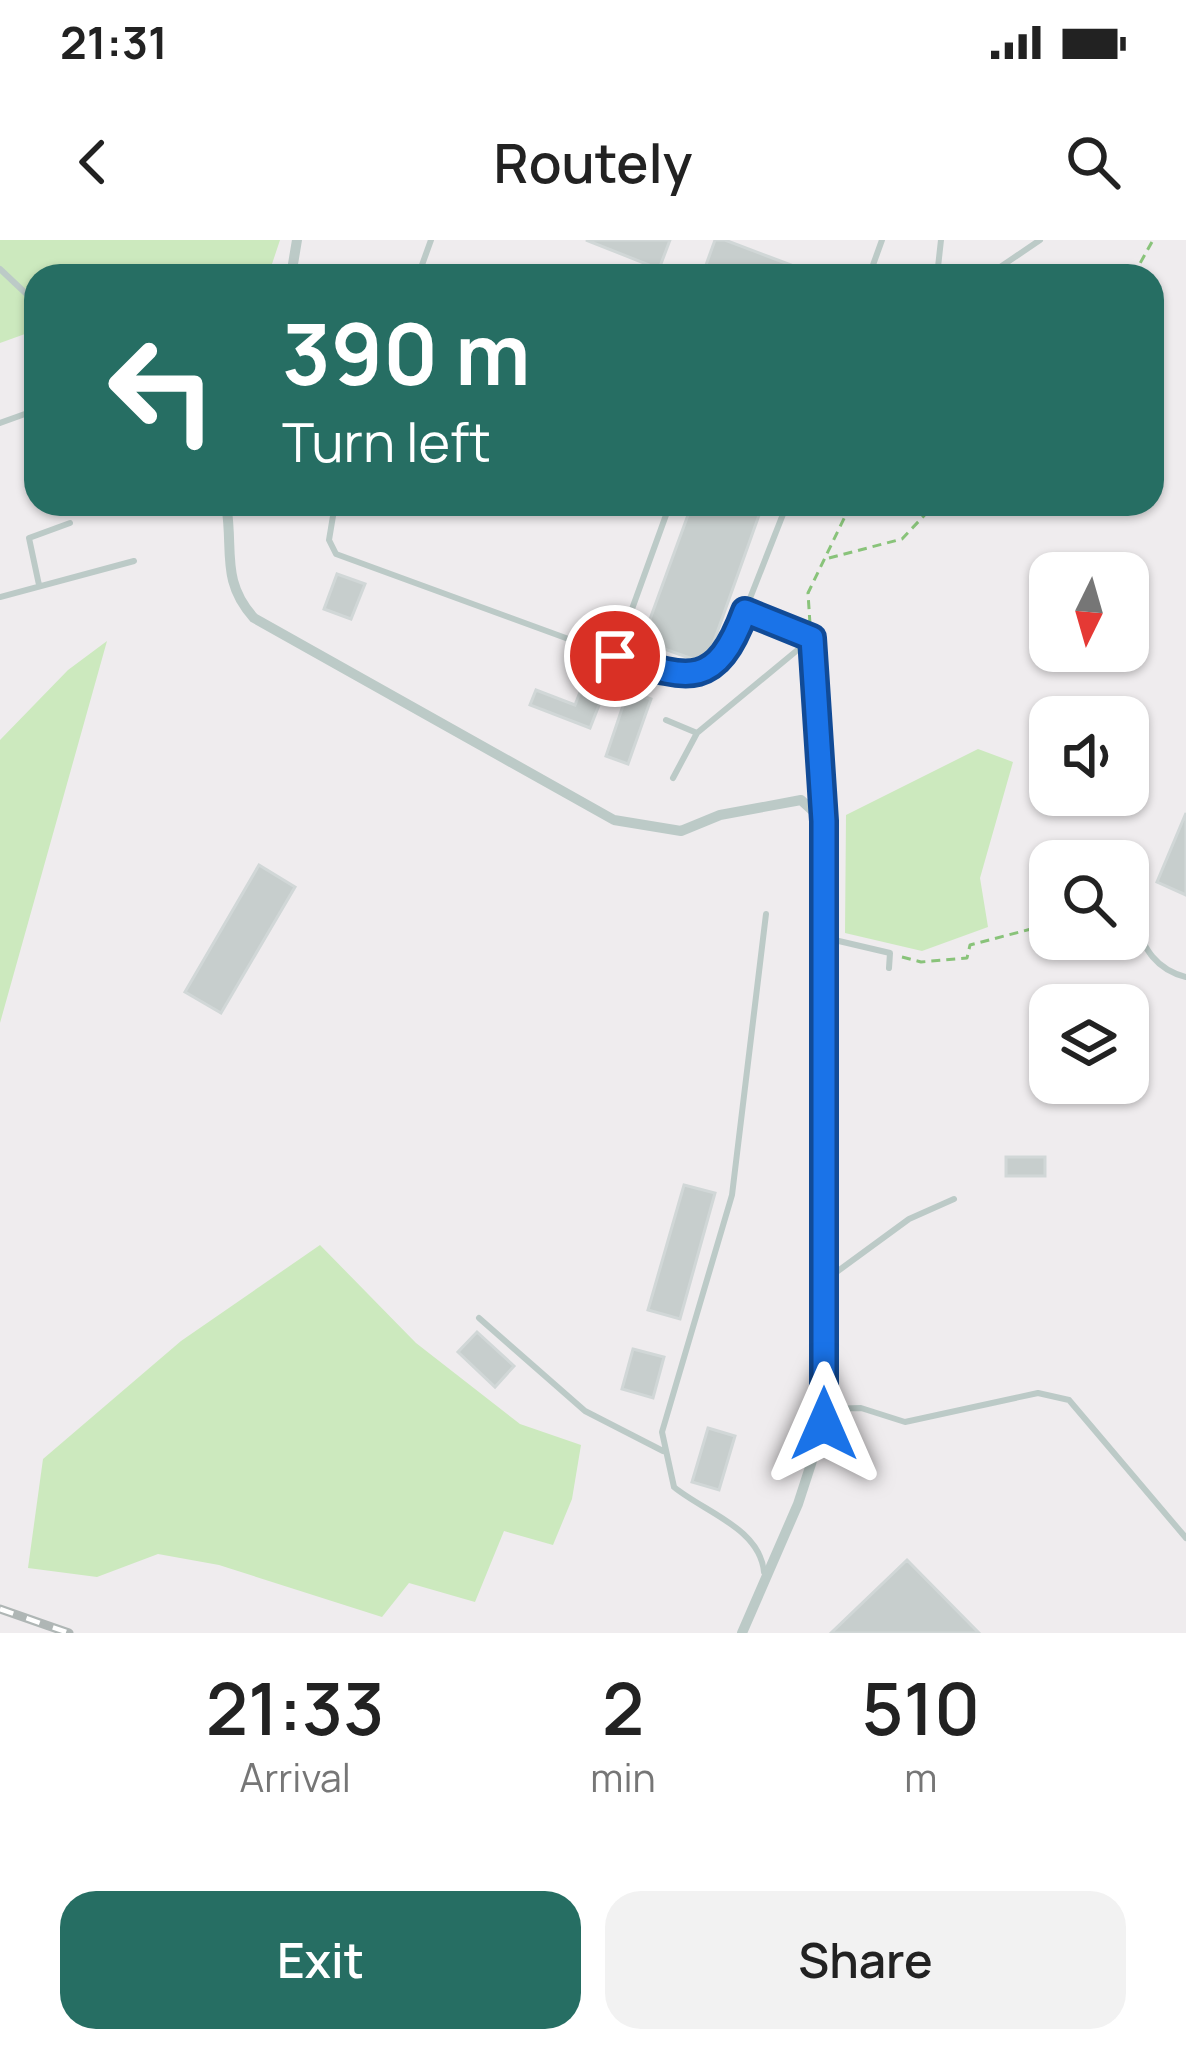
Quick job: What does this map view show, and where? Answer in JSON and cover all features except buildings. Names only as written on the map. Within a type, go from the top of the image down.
[{"type":"street","points":[[226,516],[227,572],[239,602],[254,618],[614,820],[682,831],[720,814],[801,800],[824,821],[824,1409],[798,1504],[742,1633]]},
{"type":"lane","points":[[1004,264],[1040,240]]},
{"type":"lane","points":[[0,269],[24,292]]},
{"type":"lane","points":[[333,516],[329,540],[336,554],[679,676],[710,671],[724,658],[782,516]]},
{"type":"lane","points":[[615,656],[666,516]]},
{"type":"lane","points":[[39,586],[29,538],[70,523]]},
{"type":"lane","points":[[0,597],[134,561]]},
{"type":"lane","points":[[745,611],[812,638]]},
{"type":"lane","points":[[812,638],[824,821]]},
{"type":"lane","points":[[673,778],[697,733],[812,638]]},
{"type":"lane","points":[[666,720],[697,733]]},
{"type":"lane","points":[[762,1587],[760,1552],[727,1521],[674,1487],[662,1432],[732,1195],[766,914]]},
{"type":"lane","points":[[824,938],[890,953],[889,968]]},
{"type":"lane","points":[[1149,953],[1162,970],[1186,977]]},
{"type":"lane","points":[[824,1281],[909,1219],[954,1199]]},
{"type":"lane","points":[[479,1318],[585,1411],[663,1451]]},
{"type":"lane","points":[[824,1409],[862,1408],[905,1422],[1038,1393],[1069,1400],[1186,1538]]},
{"type":"path","points":[[812,638],[808,593],[846,516]]},
{"type":"path","points":[[826,559],[902,539],[924,516]]},
{"type":"path","points":[[890,953],[921,962],[967,958],[970,945],[1029,930]]},
{"type":"green space","points":[[0,240],[280,240],[272,264],[24,264],[24,334],[0,343]]},
{"type":"green space","points":[[107,641],[0,1023],[0,740],[68,670]]},
{"type":"green space","points":[[978,749],[1013,762],[980,878],[988,927],[922,951],[845,933],[846,815]]},
{"type":"green space","points":[[320,1245],[416,1343],[520,1424],[581,1445],[572,1499],[553,1545],[504,1531],[475,1602],[409,1583],[382,1617],[219,1565],[158,1554],[97,1577],[28,1568],[43,1459],[181,1341]]},
{"type":"railway","points":[[0,1609],[69,1633]]},
{"type":"route","points":[[615,656],[679,676],[710,671],[724,658],[745,611],[812,638],[824,821],[824,1424]]}]
